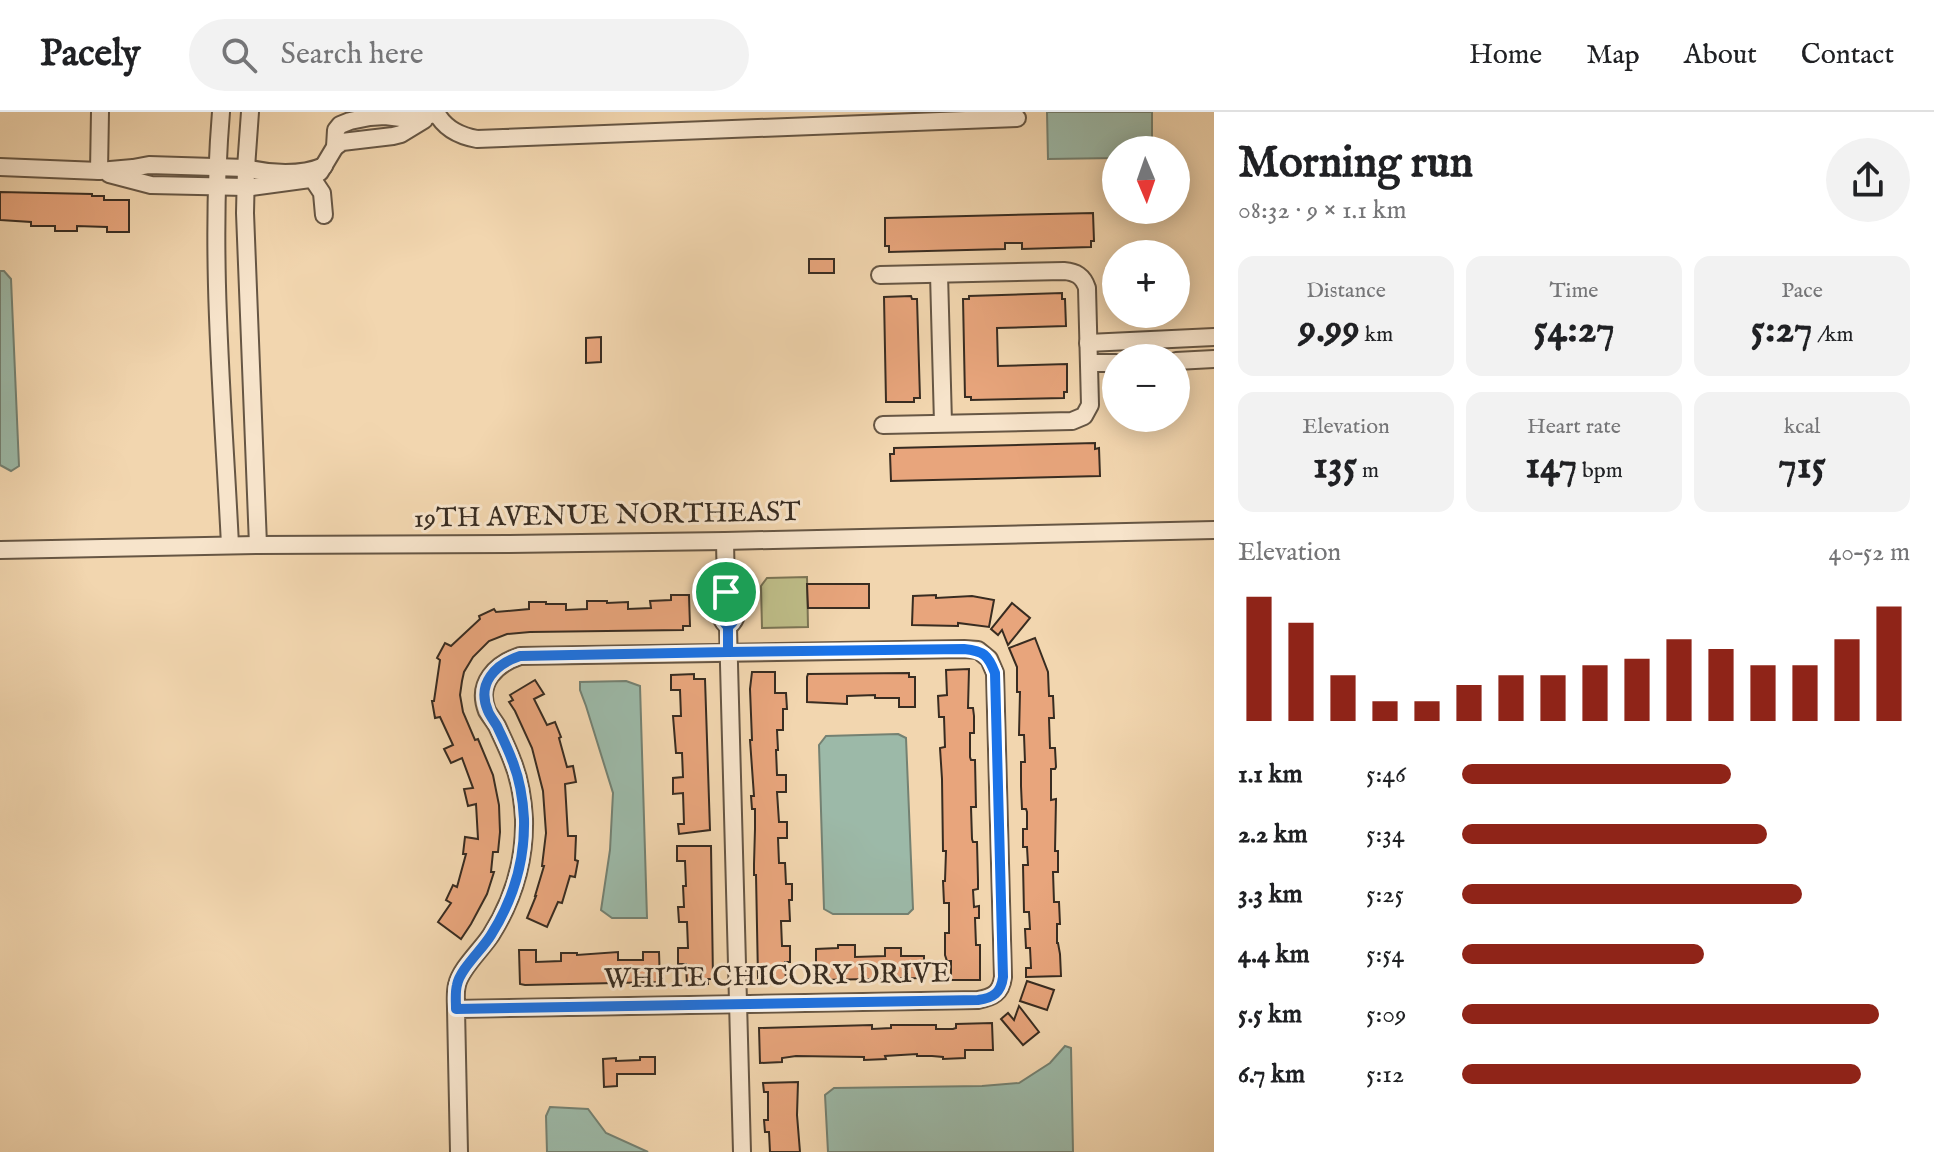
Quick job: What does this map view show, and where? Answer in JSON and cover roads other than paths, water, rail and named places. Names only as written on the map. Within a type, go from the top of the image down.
[{"type":"street","points":[[99,171],[100,112]]},
{"type":"street","points":[[221,112],[216,167],[217,278],[230,545]]},
{"type":"street","points":[[250,112],[245,188],[258,545]]},
{"type":"street","points":[[99,171],[151,185],[245,188],[318,172],[342,142],[401,134],[436,113],[459,134],[477,139],[947,116],[1017,118]]},
{"type":"street","points":[[0,167],[99,171],[149,165],[318,172]]},
{"type":"street","points":[[318,172],[324,215]]},
{"type":"street","points":[[880,275],[1072,271],[1085,281],[1087,288],[1090,405],[1088,411],[1072,421],[883,425]]},
{"type":"street","points":[[939,274],[943,423]]},
{"type":"street","points":[[1088,343],[1214,337]]},
{"type":"street","points":[[1190,360],[1214,359]]},
{"type":"street","points":[[1089,363],[1102,363]]},
{"type":"street","name":"19TH AVENUE NORTHEAST","points":[[0,550],[725,541],[1214,530]]},
{"type":"street","points":[[725,541],[726,592],[718,605],[718,613],[728,627],[742,1152]]},
{"type":"street","name":"WHITE CHICORY DRIVE","points":[[456,1009],[991,998],[1002,985],[1003,977],[995,673],[989,659],[978,650],[964,649],[520,656],[499,665],[492,672],[485,697],[487,710],[513,762],[524,818],[523,844],[520,870],[509,902],[456,987],[456,1009],[459,1152]]}]
